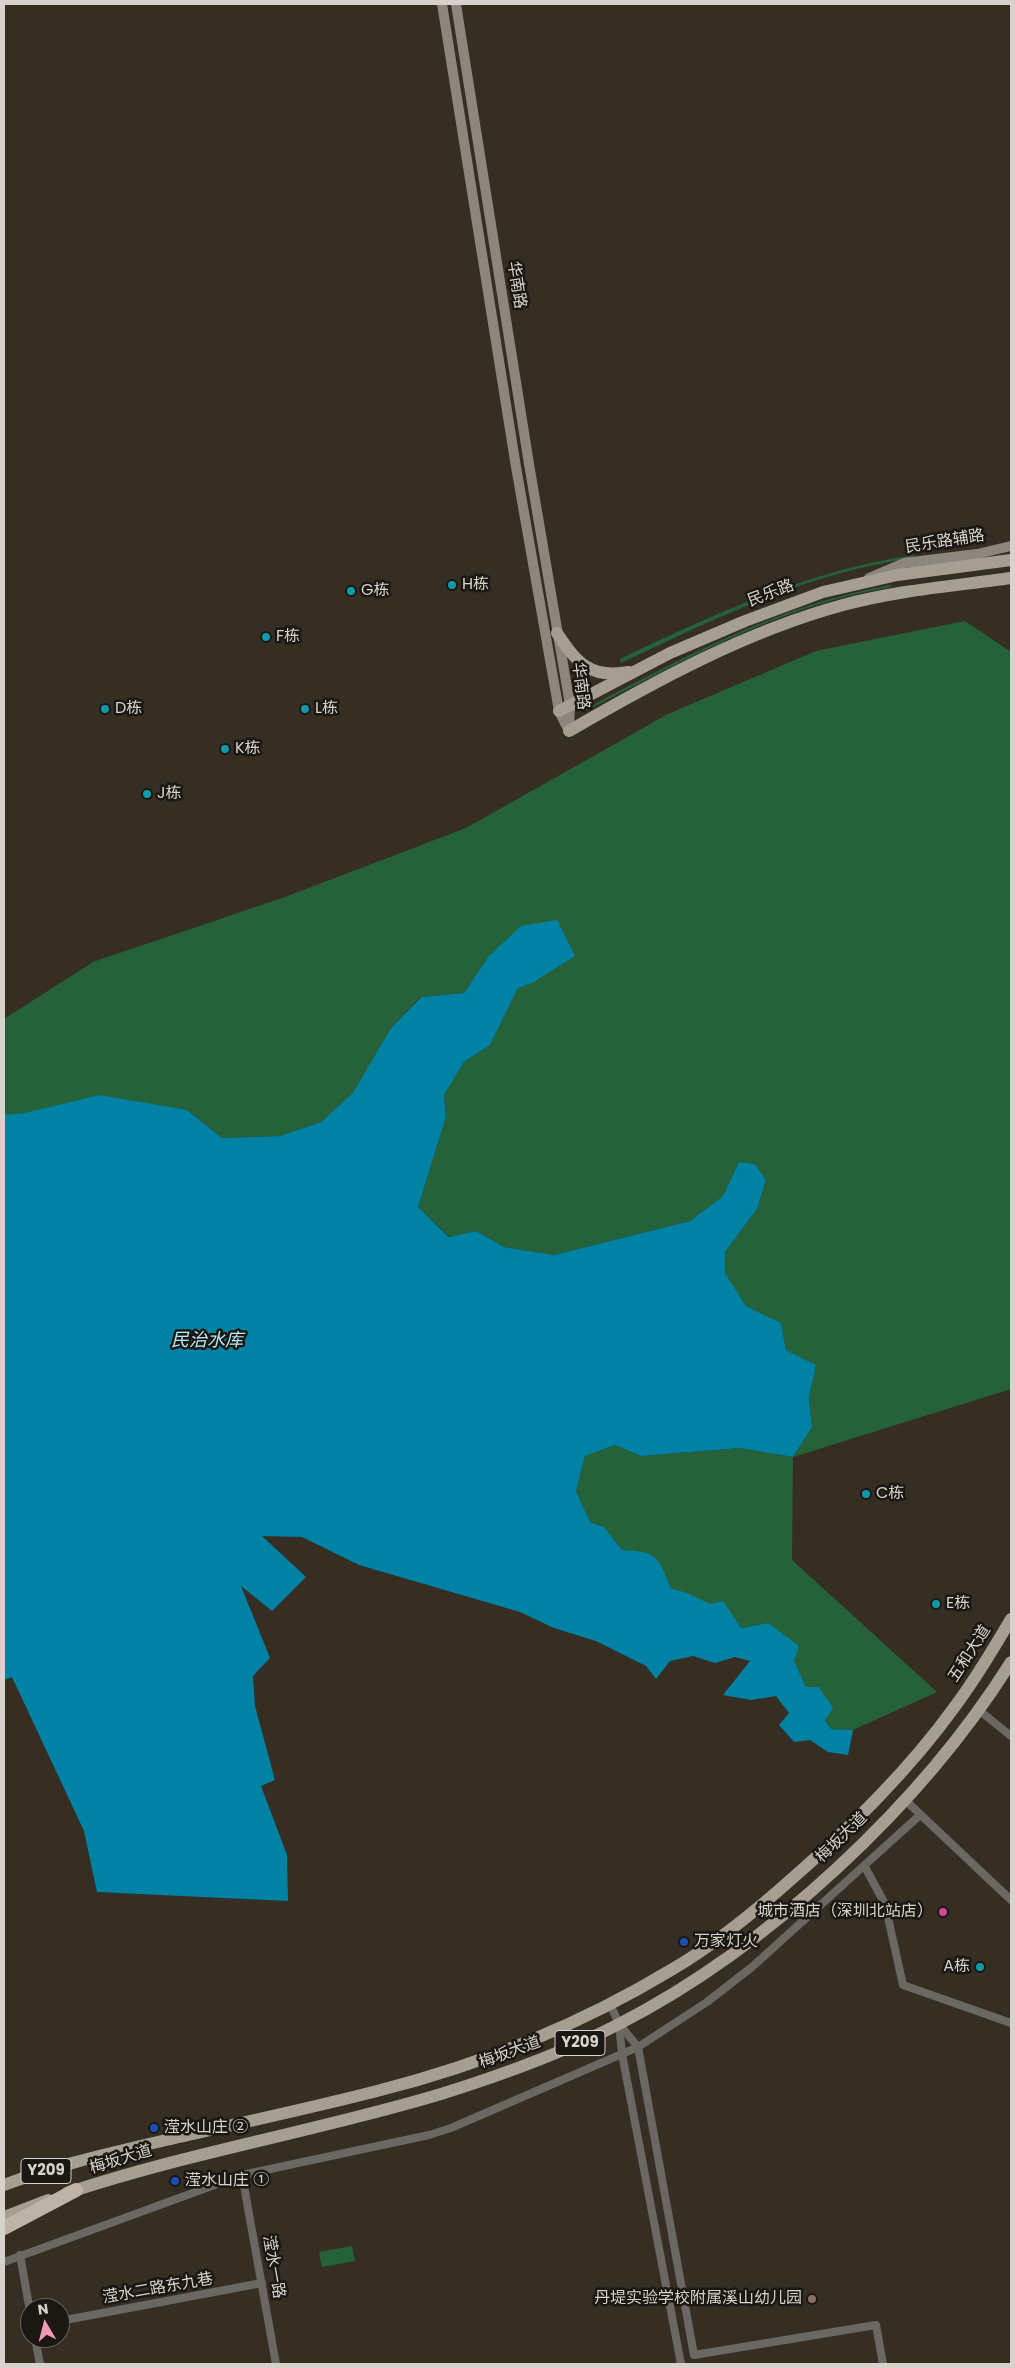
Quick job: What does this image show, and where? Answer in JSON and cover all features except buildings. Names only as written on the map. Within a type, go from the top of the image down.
[{"type":"highway","points":[[4,2228],[76,2190]]},
{"type":"main road","name":"华南路","points":[[442,4],[516,466],[569,731]]},
{"type":"main road","name":"华南路","points":[[456,4],[529,464],[558,633],[564,708]]},
{"type":"main road","name":"民乐路辅路","points":[[858,583],[904,563],[977,554],[1011,546]]},
{"type":"main road","name":"民乐路","points":[[564,708],[670,654],[773,610],[823,592],[897,575],[1011,560]]},
{"type":"main road","name":"民乐路","points":[[569,731],[672,674],[802,617],[886,596],[1011,578]]},
{"type":"main road","points":[[558,633],[573,657],[590,669],[613,673],[639,669]]},
{"type":"main road","name":"五和大道","points":[[956,1705],[1011,1619]]},
{"type":"main road","name":"Y209","points":[[980,1710],[1011,1662]]},
{"type":"main road","name":"梅坂大道","points":[[4,2185],[89,2158],[378,2091],[429,2076],[554,2032],[610,2004],[673,1969],[735,1926],[782,1888],[877,1799],[920,1751],[956,1705]]},
{"type":"main road","name":"梅坂大道","points":[[4,2217],[76,2190],[143,2169],[383,2111],[444,2093],[557,2053],[619,2024],[686,1986],[745,1945],[844,1861],[905,1800],[980,1710]]},
{"type":"street","points":[[980,1710],[1011,1736]]},
{"type":"street","points":[[905,1800],[1011,1900]]},
{"type":"street","points":[[4,2262],[20,2254],[242,2175],[429,2135],[451,2128],[622,2054],[638,2046],[707,2002],[752,1967],[865,1867],[920,1815]]},
{"type":"street","points":[[865,1867],[885,1904],[903,1985],[1011,2023]]},
{"type":"street","points":[[610,2004],[619,2024],[638,2046],[694,2355],[876,2325],[883,2364]]},
{"type":"street","points":[[619,2024],[622,2054],[681,2364]]},
{"type":"street","name":"滢水一路","points":[[242,2175],[276,2364]]},
{"type":"street","points":[[20,2254],[28,2298]]},
{"type":"street","name":"滢水二路东九巷","points":[[70,2319],[262,2284]]},
{"type":"street","points":[[37,2348],[40,2364]]},
{"type":"green space","points":[[914,555],[914,558],[876,564],[801,585],[728,614],[621,663],[620,659],[655,642],[763,596],[838,571]]},
{"type":"green space","points":[[891,585],[892,587],[851,595],[773,621],[696,654],[586,711],[585,709],[696,652],[772,619],[851,593]]},
{"type":"green space","points":[[965,621],[1011,652],[1011,1389],[793,1457],[812,1427],[809,1398],[816,1365],[786,1350],[781,1323],[746,1306],[725,1273],[725,1252],[757,1209],[766,1180],[755,1164],[739,1162],[723,1196],[690,1221],[554,1255],[504,1247],[476,1231],[450,1237],[418,1207],[446,1117],[444,1095],[464,1062],[490,1045],[518,988],[532,983],[488,957],[464,993],[420,997],[391,1028],[353,1094],[321,1122],[280,1136],[222,1138],[187,1110],[4,1115],[4,1019],[93,962],[285,897],[466,828],[668,714],[816,651]]},
{"type":"green space","points":[[615,1445],[641,1456],[740,1448],[793,1457],[792,1560],[937,1692],[853,1730],[831,1729],[806,1687],[794,1661],[768,1623],[741,1628],[700,1600],[671,1588],[663,1570],[654,1558],[642,1552],[622,1550],[604,1527],[590,1522],[576,1491],[585,1456]]},
{"type":"green space","points":[[352,2246],[355,2261],[322,2267],[319,2252]]},
{"type":"water","name":"民治水库","points":[[557,920],[575,956],[532,983],[518,988],[490,1045],[464,1062],[444,1095],[446,1117],[418,1207],[449,1237],[476,1231],[504,1247],[554,1255],[690,1221],[723,1196],[739,1162],[755,1164],[766,1180],[757,1209],[725,1252],[725,1273],[746,1306],[781,1323],[786,1350],[816,1365],[809,1398],[812,1427],[793,1457],[740,1448],[641,1456],[615,1445],[585,1456],[576,1491],[590,1522],[604,1527],[622,1550],[643,1552],[655,1558],[663,1569],[671,1588],[710,1604],[723,1601],[741,1628],[768,1623],[799,1646],[794,1661],[806,1687],[819,1687],[833,1708],[825,1720],[831,1729],[853,1730],[848,1755],[828,1752],[810,1740],[794,1742],[779,1725],[789,1713],[776,1696],[751,1700],[723,1695],[750,1661],[735,1657],[715,1663],[693,1656],[670,1661],[656,1679],[646,1666],[596,1641],[554,1628],[520,1612],[359,1565],[302,1537],[262,1536],[306,1577],[272,1611],[241,1586],[270,1658],[253,1676],[255,1706],[275,1780],[261,1786],[287,1855],[288,1901],[97,1892],[84,1831],[12,1677],[4,1680],[4,1115],[25,1113],[99,1095],[187,1110],[222,1138],[280,1136],[321,1122],[353,1093],[391,1028],[421,997],[464,993],[488,957],[521,926]]},
{"type":"place","name":"H栋","points":[[452,585]]},
{"type":"place","name":"G栋","points":[[351,591]]},
{"type":"place","name":"F栋","points":[[266,637]]},
{"type":"place","name":"D栋","points":[[105,709]]},
{"type":"place","name":"L栋","points":[[305,709]]},
{"type":"place","name":"K栋","points":[[225,749]]},
{"type":"place","name":"J栋","points":[[147,794]]},
{"type":"place","name":"C栋","points":[[866,1494]]},
{"type":"place","name":"E栋","points":[[936,1604]]},
{"type":"place","name":"城市酒店（深圳北站店）","points":[[943,1912]]},
{"type":"place","name":"万家灯火","points":[[684,1942]]},
{"type":"place","name":"A栋","points":[[980,1967]]},
{"type":"place","name":"滢水山庄 ②","points":[[154,2128]]},
{"type":"place","name":"滢水山庄 ①","points":[[175,2181]]},
{"type":"place","name":"丹堤实验学校附属溪山幼儿园","points":[[812,2299]]}]
